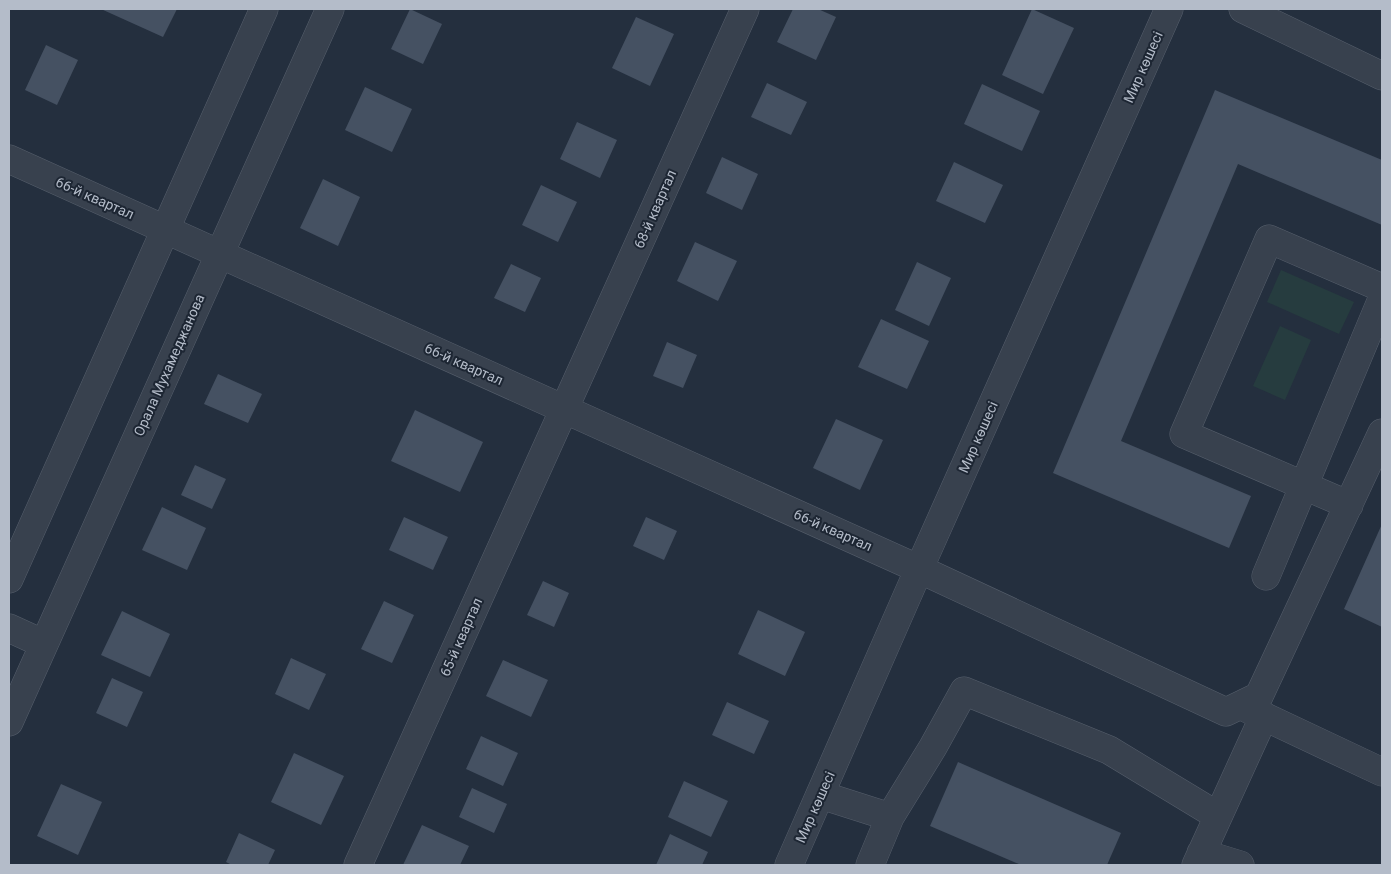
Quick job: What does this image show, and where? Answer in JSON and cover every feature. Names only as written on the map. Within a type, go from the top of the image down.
[{"type":"street","points":[[9,579],[264,9]]},
{"type":"street","name":"Орала Мухамеджанова","points":[[9,722],[330,9]]},
{"type":"street","name":"68-й квартал","points":[[564,409],[745,9]]},
{"type":"street","name":"Мир көшесі","points":[[789,865],[1169,9]]},
{"type":"street","points":[[1243,9],[1382,76]]},
{"type":"street","name":"66-й квартал","points":[[9,159],[919,569],[1226,712],[1252,711]]},
{"type":"street","points":[[1349,506],[1305,485],[1184,434],[1269,240],[1382,288]]},
{"type":"street","points":[[1266,576],[1382,299]]},
{"type":"street","name":"65-й квартал","points":[[358,865],[564,409]]},
{"type":"street","points":[[1240,865],[1199,859],[1218,816],[1252,711],[1382,433]]},
{"type":"street","points":[[9,628],[44,644]]},
{"type":"street","points":[[870,865],[890,817],[933,747],[964,691],[1109,750],[1218,816]]},
{"type":"street","points":[[1252,711],[1382,772]]},
{"type":"street","points":[[821,795],[890,817]]},
{"type":"green space","points":[[1281,270],[1354,302],[1339,334],[1267,302]]},
{"type":"green space","points":[[1280,326],[1311,340],[1285,400],[1253,386]]},
{"type":"building","points":[[101,9],[177,9],[163,37]]},
{"type":"building","points":[[410,9],[442,24],[423,64],[391,49]]},
{"type":"building","points":[[793,9],[818,9],[836,17],[816,60],[777,42]]},
{"type":"building","points":[[1032,9],[1074,28],[1043,94],[1002,75]]},
{"type":"building","points":[[636,17],[674,34],[650,86],[612,68]]},
{"type":"building","points":[[46,45],[78,60],[57,105],[25,90]]},
{"type":"building","points":[[767,83],[807,102],[791,135],[751,117]]},
{"type":"building","points":[[982,84],[1040,111],[1022,151],[964,124]]},
{"type":"building","points":[[365,87],[412,109],[392,152],[345,130]]},
{"type":"building","points":[[1215,90],[1382,160],[1382,225],[1238,164],[1121,441],[1251,496],[1229,548],[1053,473]]},
{"type":"building","points":[[577,122],[617,140],[600,178],[560,159]]},
{"type":"building","points":[[722,157],[758,174],[742,210],[706,193]]},
{"type":"building","points":[[954,162],[1003,185],[985,223],[936,201]]},
{"type":"building","points":[[323,179],[360,197],[338,246],[300,228]]},
{"type":"building","points":[[541,185],[577,202],[558,242],[522,225]]},
{"type":"building","points":[[695,242],[737,261],[718,301],[677,281]]},
{"type":"building","points":[[917,262],[951,278],[929,326],[895,310]]},
{"type":"building","points":[[511,264],[541,278],[525,312],[494,298]]},
{"type":"building","points":[[881,319],[929,341],[907,389],[858,367]]},
{"type":"building","points":[[667,342],[697,355],[683,388],[653,376]]},
{"type":"building","points":[[218,374],[262,394],[248,423],[204,404]]},
{"type":"building","points":[[415,410],[483,442],[460,492],[391,461]]},
{"type":"building","points":[[836,419],[883,440],[860,490],[813,468]]},
{"type":"building","points":[[195,465],[226,479],[212,509],[181,495]]},
{"type":"building","points":[[162,507],[206,528],[187,570],[142,550]]},
{"type":"building","points":[[404,517],[448,537],[433,570],[389,550]]},
{"type":"building","points":[[646,517],[677,531],[664,560],[633,546]]},
{"type":"building","points":[[1382,524],[1382,627],[1344,609]]},
{"type":"building","points":[[543,581],[569,593],[554,627],[527,615]]},
{"type":"building","points":[[384,601],[414,615],[392,663],[361,649]]},
{"type":"building","points":[[758,610],[805,632],[785,676],[738,654]]},
{"type":"building","points":[[122,611],[170,634],[150,677],[101,655]]},
{"type":"building","points":[[291,658],[326,674],[309,710],[275,694]]},
{"type":"building","points":[[503,660],[548,680],[531,717],[486,696]]},
{"type":"building","points":[[112,678],[143,692],[127,727],[96,713]]},
{"type":"building","points":[[727,702],[769,721],[754,754],[712,735]]},
{"type":"building","points":[[481,736],[518,753],[503,786],[466,769]]},
{"type":"building","points":[[294,753],[344,776],[321,825],[271,802]]},
{"type":"building","points":[[958,762],[1121,833],[1107,865],[1021,865],[930,826]]},
{"type":"building","points":[[684,781],[728,801],[711,837],[668,817]]},
{"type":"building","points":[[61,784],[102,802],[78,855],[37,836]]},
{"type":"building","points":[[472,788],[507,804],[494,833],[459,817]]},
{"type":"building","points":[[422,825],[469,846],[460,865],[403,865]]},
{"type":"building","points":[[239,833],[275,850],[268,865],[232,865],[226,862]]},
{"type":"building","points":[[670,834],[708,852],[702,865],[656,865]]}]
